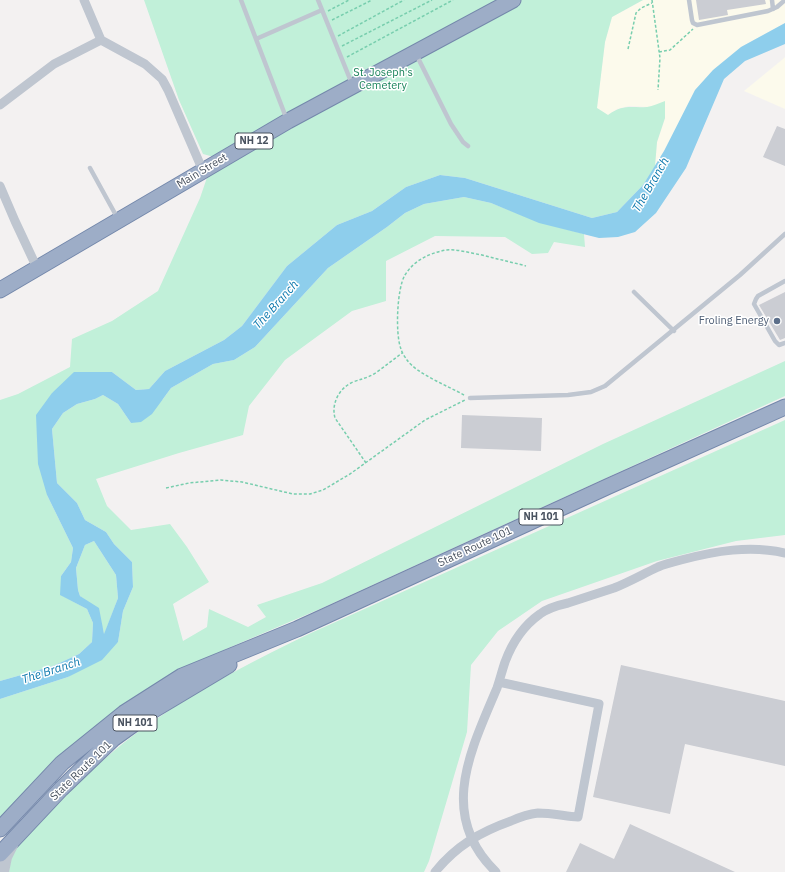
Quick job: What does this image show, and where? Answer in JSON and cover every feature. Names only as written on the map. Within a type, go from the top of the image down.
[{"type":"highway","name":"Main Street","points":[[0,290],[288,121],[513,0]]},
{"type":"highway","name":"State Route 101","points":[[0,829],[62,763],[124,712],[182,676],[297,629],[601,489],[785,407]]},
{"type":"highway","name":"State Route 101","points":[[0,854],[61,789],[113,739],[152,711],[223,668],[297,629]]},
{"type":"street","points":[[84,0],[101,40],[145,64],[162,80],[168,90],[204,171]]},
{"type":"street","points":[[0,106],[54,64],[101,40]]},
{"type":"street","points":[[0,186],[37,268]]},
{"type":"street","points":[[496,872],[481,855],[471,839],[465,815],[463,798],[464,781],[472,748],[499,682],[505,661],[515,641],[525,627],[541,613],[557,606],[616,587],[659,566],[706,553],[735,549],[785,553]]},
{"type":"street","points":[[435,872],[457,849],[471,839],[526,815],[539,813],[578,817],[599,704],[499,682]]},
{"type":"street","points":[[3,872],[10,847],[20,833]]},
{"type":"lane","points":[[241,0],[288,121]]},
{"type":"lane","points":[[318,0],[352,86]]},
{"type":"lane","points":[[689,0],[692,20],[697,26],[773,9],[785,0]]},
{"type":"lane","points":[[772,0],[773,9]]},
{"type":"lane","points":[[256,39],[323,12]]},
{"type":"lane","points":[[415,52],[451,124],[463,142],[468,146]]},
{"type":"lane","points":[[90,168],[119,220]]},
{"type":"lane","points":[[470,398],[568,395],[591,392],[605,386],[740,276],[785,234]]},
{"type":"lane","points":[[785,282],[758,296],[754,302],[775,341],[779,345],[785,344]]},
{"type":"lane","points":[[634,292],[674,331]]},
{"type":"path","points":[[323,12],[349,0]]},
{"type":"path","points":[[327,23],[372,0]]},
{"type":"path","points":[[333,38],[404,0]]},
{"type":"path","points":[[337,48],[432,0]]},
{"type":"path","points":[[342,60],[453,0]]},
{"type":"path","points":[[628,48],[636,13],[652,1],[659,52],[660,67],[658,90]]},
{"type":"path","points":[[659,52],[670,50],[690,34],[697,26]]},
{"type":"path","points":[[470,398],[414,367],[403,353],[401,349],[398,326],[401,286],[405,275],[419,259],[447,250],[462,251],[526,266]]},
{"type":"path","points":[[366,463],[334,418],[334,404],[342,390],[352,383],[363,380],[374,374],[403,353]]},
{"type":"path","points":[[166,488],[190,483],[221,480],[242,482],[294,494],[310,494],[323,490],[366,463],[425,420],[470,398]]},
{"type":"shaded area","points":[[643,0],[785,0],[785,23],[741,47],[664,151],[655,166],[657,142],[665,118],[648,107],[629,106],[617,109],[608,115],[597,108],[605,42],[612,17]]},
{"type":"shaded area","points":[[785,57],[785,109],[744,91],[783,59]]},
{"type":"green space","name":"St. Joseph's Cemetery","points":[[144,0],[643,0],[612,17],[605,42],[597,108],[608,115],[618,109],[647,107],[665,101],[665,118],[657,142],[655,166],[643,185],[617,212],[592,218],[465,178],[440,175],[406,187],[372,211],[337,225],[287,266],[242,326],[224,340],[165,371],[149,389],[136,390],[112,372],[52,393],[47,495],[73,548],[71,562],[61,576],[61,595],[87,609],[93,623],[92,642],[79,654],[53,666],[0,681],[0,400],[18,394],[70,367],[72,339],[112,321],[158,291],[200,198],[214,157],[203,154],[179,100]]},
{"type":"green space","points":[[464,197],[491,203],[539,222],[584,234],[585,247],[554,242],[548,253],[532,254],[505,237],[435,236],[386,261],[386,301],[352,311],[285,360],[249,406],[243,435],[96,479],[107,506],[131,530],[170,524],[187,547],[209,582],[173,604],[183,641],[207,627],[209,609],[248,627],[266,617],[257,605],[322,583],[603,444],[785,361],[785,396],[320,609],[226,649],[170,679],[0,821],[0,699],[68,677],[118,642],[123,611],[133,587],[132,562],[114,544],[106,532],[85,520],[77,503],[57,483],[52,429],[63,413],[77,404],[103,395],[118,404],[131,423],[163,399],[171,388],[213,364],[234,360],[255,347],[328,268],[405,213],[424,204]]},
{"type":"green space","points":[[785,420],[785,535],[736,541],[657,561],[542,601],[498,631],[471,665],[467,732],[429,861],[424,872],[9,872],[11,857],[15,850],[81,780],[117,748],[136,734],[212,684],[311,633]]},
{"type":"green space","points":[[94,541],[116,575],[118,598],[104,635],[103,629],[87,601],[80,596],[78,590],[76,568],[85,545]]},
{"type":"water","name":"The Branch","points":[[785,23],[785,44],[745,61],[724,79],[686,168],[656,213],[635,232],[618,237],[599,238],[539,223],[491,203],[464,197],[424,204],[405,213],[328,268],[255,347],[234,360],[213,364],[171,388],[152,414],[141,422],[131,423],[118,404],[103,395],[77,404],[63,413],[52,429],[57,483],[77,503],[85,520],[106,532],[114,544],[132,562],[133,587],[123,611],[118,642],[102,660],[68,677],[0,699],[0,681],[53,666],[79,654],[92,642],[93,623],[87,609],[60,595],[61,576],[71,562],[73,548],[47,495],[38,464],[36,415],[52,393],[74,372],[112,372],[136,390],[149,389],[165,371],[224,340],[242,326],[287,266],[337,225],[372,211],[406,187],[440,175],[465,178],[592,218],[617,212],[643,185],[664,151],[695,90],[713,70],[741,47]],"holes":[[[94,541],[116,575],[118,598],[104,634],[99,608],[80,596],[78,590],[76,568],[85,545]]]},
{"type":"building","points":[[696,0],[765,0],[766,4],[727,10],[728,15],[699,20]]},
{"type":"building","points":[[777,126],[785,129],[785,166],[763,157]]},
{"type":"building","name":"Froling Energy","points":[[785,292],[785,338],[780,340],[759,305]]},
{"type":"building","points":[[462,415],[542,418],[541,451],[461,448]]},
{"type":"building","points":[[621,665],[785,701],[785,766],[685,744],[670,814],[593,797]]},
{"type":"building","points":[[630,824],[735,872],[566,872],[580,843],[614,859]]},
{"type":"place","name":"Froling Energy","points":[[777,321]]}]
